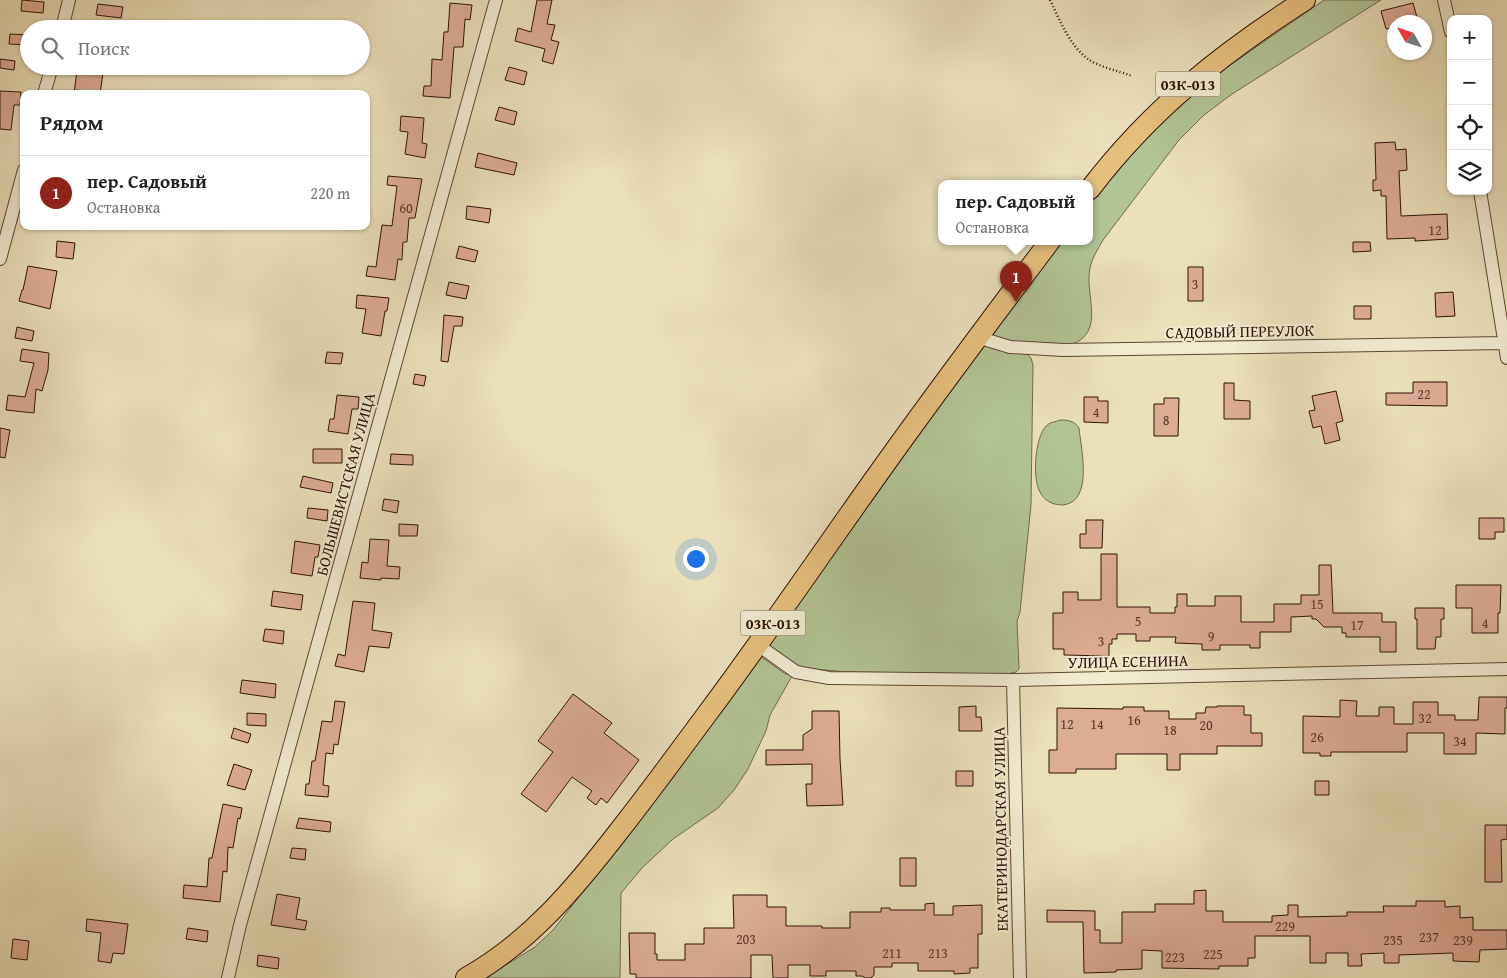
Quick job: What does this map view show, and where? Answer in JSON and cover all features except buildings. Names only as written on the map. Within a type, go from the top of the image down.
[{"type":"main road","name":"03К-013","points":[[1093,185],[1125,145],[1177,94],[1218,59],[1304,0]]},
{"type":"main road","name":"03К-013","points":[[466,978],[500,958],[522,940],[568,895],[646,796],[758,645],[977,337],[1047,245]]},
{"type":"street","points":[[64,20],[69,0]]},
{"type":"street","name":"БОЛЬШЕВИСТСКАЯ УЛИЦА","points":[[228,978],[245,906],[496,0]]},
{"type":"street","points":[[1444,0],[1447,15]]},
{"type":"street","points":[[45,90],[49,75]]},
{"type":"street","points":[[0,259],[20,185]]},
{"type":"street","points":[[1481,195],[1507,358]]},
{"type":"street","name":"САДОВЫЙ ПЕРЕУЛОК","points":[[977,337],[1010,346],[1063,350],[1504,343]]},
{"type":"street","name":"УЛИЦА ЕСЕНИНА","points":[[758,645],[789,668],[812,676],[829,678],[1013,680],[1507,670]]},
{"type":"street","name":"ЕКАТЕРИНОДАРСКАЯ УЛИЦА","points":[[1013,680],[1020,978]]},
{"type":"path","points":[[1050,0],[1064,29],[1076,48],[1089,60],[1132,76]]},
{"type":"green space","points":[[1324,0],[1381,0],[1232,94],[1204,115],[1179,140],[1103,240],[1095,254],[1089,278],[1091,322],[1088,332],[1081,339],[1070,345],[1011,343],[994,338],[992,333],[1059,245],[1093,245],[1093,200],[1148,135],[1213,77]]},
{"type":"green space","points":[[983,345],[1027,354],[1031,358],[1033,365],[1031,505],[1020,612],[1017,621],[1019,669],[1016,672],[1007,674],[848,672],[802,668],[769,645]]},
{"type":"green space","points":[[1060,420],[1071,421],[1079,428],[1083,474],[1082,485],[1078,495],[1072,502],[1058,505],[1046,500],[1042,495],[1038,486],[1035,468],[1037,448],[1042,432],[1046,426]]},
{"type":"green space","points":[[760,656],[784,673],[792,676],[770,715],[766,731],[748,769],[734,790],[718,808],[673,839],[642,868],[621,893],[620,978],[485,978],[535,947],[553,930],[653,803]]},
{"type":"place","name":"пер. Садовый","points":[[1016,302]]}]
